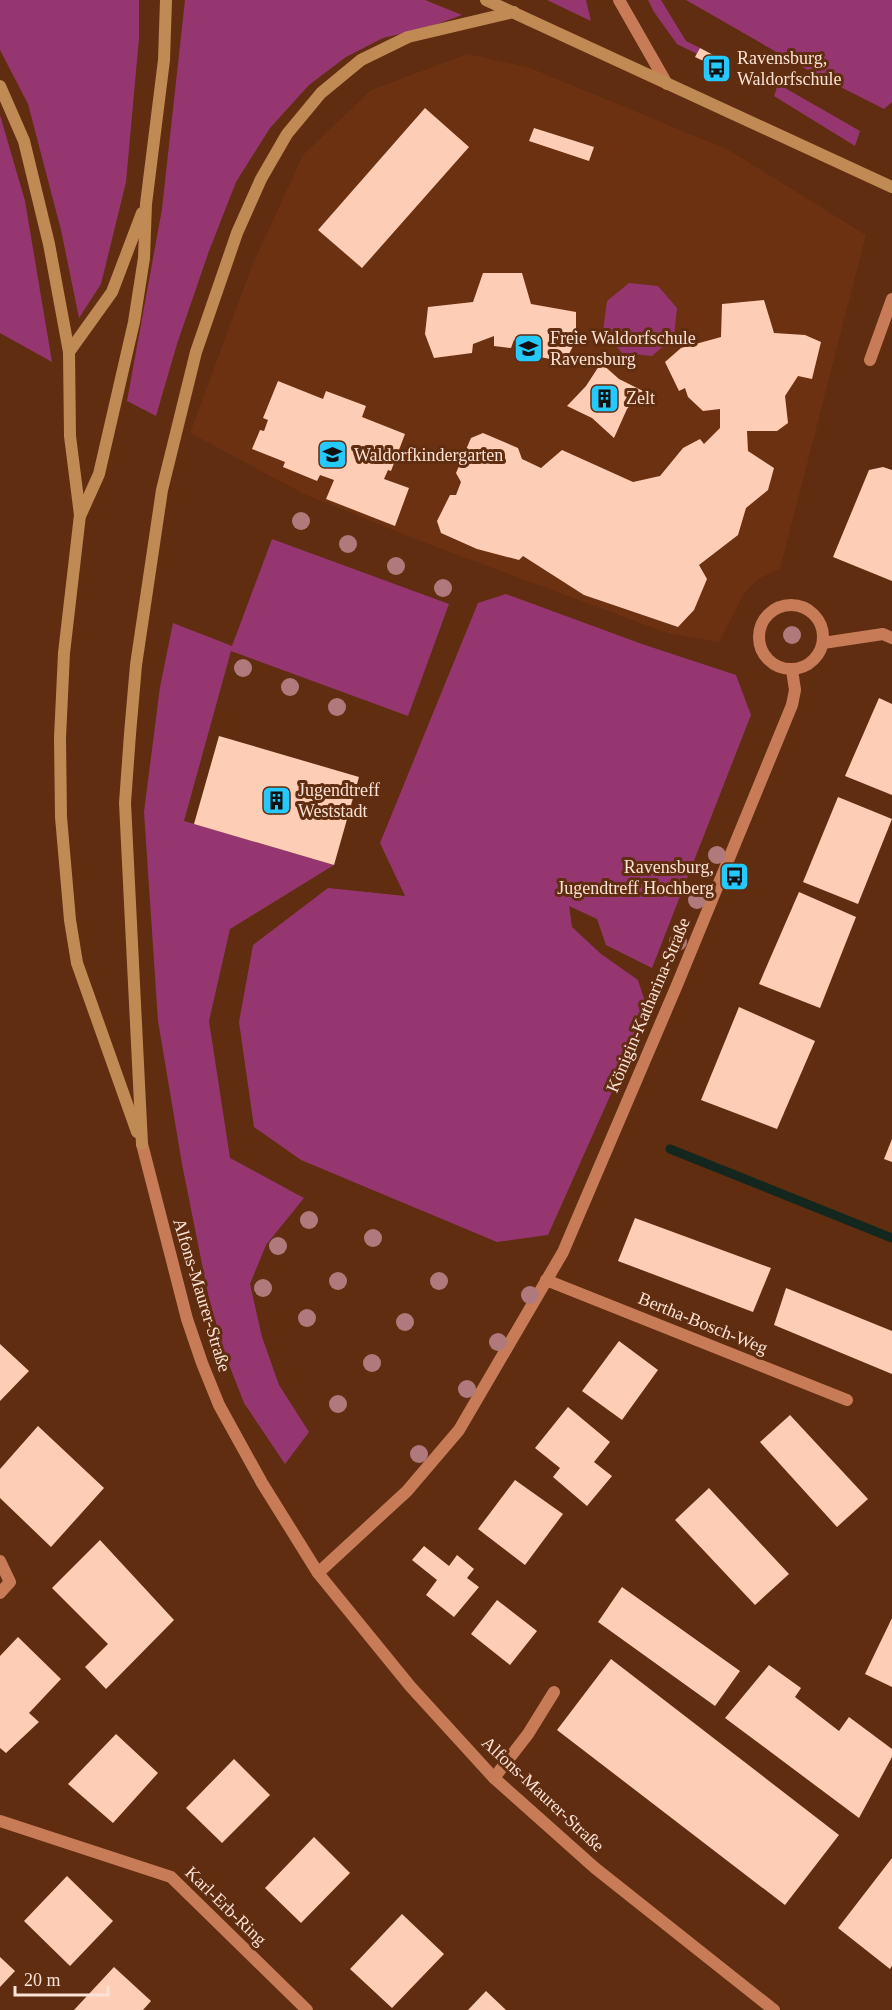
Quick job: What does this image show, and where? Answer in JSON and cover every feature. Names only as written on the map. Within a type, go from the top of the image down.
[{"type":"street","points":[[80,515],[99,474],[134,322],[144,258],[146,204],[164,60],[166,0]]},
{"type":"street","points":[[486,0],[892,187]]},
{"type":"street","points":[[619,0],[667,84]]},
{"type":"street","points":[[142,1144],[125,802],[136,665],[162,490],[196,352],[237,233],[261,179],[287,134],[321,93],[361,60],[408,37],[514,12]]},
{"type":"street","points":[[0,86],[24,141],[49,244],[69,352],[70,436],[80,515],[64,653],[60,738],[61,817],[77,963],[142,1144]]},
{"type":"street","points":[[69,352],[112,292],[146,204]]},
{"type":"street","points":[[870,360],[892,299]]},
{"type":"street","points":[[794,604],[814,613],[824,632],[823,643],[817,657],[802,668],[792,670],[772,663],[764,656],[758,638],[759,629],[769,613],[785,605],[794,604]]},
{"type":"street","points":[[823,643],[883,634],[892,638]]},
{"type":"street","name":"Königin-Katharina-Straße","points":[[546,1280],[563,1252],[677,985],[792,705],[795,690],[792,670]]},
{"type":"street","name":"Alfons-Maurer-Straße","points":[[142,1144],[178,1286],[201,1363],[219,1405],[262,1483],[318,1573],[410,1686],[494,1778],[595,1868],[774,2010]]},
{"type":"street","points":[[318,1573],[407,1491],[459,1430],[546,1280]]},
{"type":"street","name":"Bertha-Bosch-Weg","points":[[546,1280],[847,1400]]},
{"type":"street","points":[[0,1562],[10,1582],[0,1593]]},
{"type":"street","points":[[494,1778],[528,1734],[554,1692]]},
{"type":"street","name":"Karl-Erb-Ring","points":[[0,1821],[171,1876],[307,2010]]},
{"type":"shaded area","points":[[0,0],[139,0],[139,38],[126,182],[101,284],[79,318],[61,230],[28,104],[0,50]]},
{"type":"shaded area","points":[[185,0],[425,0],[462,15],[429,27],[383,38],[346,57],[309,85],[270,128],[236,182],[177,344],[156,416],[127,401],[162,209]]},
{"type":"shaded area","points":[[547,0],[586,0],[591,21]]},
{"type":"shaded area","points":[[648,0],[661,0],[686,41],[700,48],[697,54],[677,44]]},
{"type":"shaded area","points":[[686,0],[892,0],[892,102],[884,109],[813,73]]},
{"type":"shaded area","name":"Freie Waldorfschule Ravensburg","points":[[467,54],[528,67],[729,150],[866,235],[780,569],[758,579],[745,592],[719,642],[667,633],[415,539],[304,494],[190,433],[253,263],[303,155],[371,90]]},
{"type":"shaded area","points":[[778,84],[860,131],[855,146],[774,96]]},
{"type":"shaded area","points":[[0,115],[25,201],[52,362],[0,333]]},
{"type":"shaded area","points":[[629,283],[658,286],[677,308],[674,337],[652,356],[622,353],[603,331],[607,301]]},
{"type":"shaded area","points":[[272,539],[449,604],[408,716],[231,651],[184,821],[334,865],[230,929],[209,1021],[230,1158],[304,1198],[266,1245],[250,1284],[262,1337],[279,1385],[309,1432],[285,1464],[244,1403],[223,1349],[208,1294],[182,1164],[158,1021],[144,812],[160,687],[173,623],[232,646]]},
{"type":"shaded area","points":[[506,594],[642,644],[736,675],[751,715],[652,968],[606,945],[597,919],[569,906],[572,927],[601,954],[638,980],[648,1011],[548,1235],[497,1242],[301,1160],[254,1127],[239,1022],[253,945],[328,888],[405,896],[380,843],[478,603]]},
{"type":"building","points":[[700,48],[717,57],[712,65],[695,57]]},
{"type":"building","points":[[425,108],[469,147],[362,268],[318,230]]},
{"type":"building","points":[[534,128],[594,147],[589,161],[529,141]]},
{"type":"building","points":[[483,273],[522,273],[531,304],[576,312],[576,340],[565,362],[535,356],[536,348],[514,340],[511,348],[494,346],[494,336],[473,344],[472,353],[434,358],[425,334],[428,307],[473,302]]},
{"type":"building","points":[[764,300],[774,333],[805,335],[821,342],[812,379],[798,376],[785,396],[788,423],[777,431],[747,431],[748,451],[774,468],[768,490],[746,508],[738,535],[699,565],[707,579],[694,610],[678,627],[584,595],[523,556],[519,560],[477,549],[441,533],[437,521],[450,495],[456,495],[461,482],[456,473],[471,438],[483,433],[518,448],[522,459],[541,468],[562,450],[633,482],[660,476],[683,448],[700,439],[704,444],[720,428],[720,409],[703,411],[688,397],[685,388],[679,391],[665,362],[681,348],[721,337],[722,304]]},
{"type":"building","name":"Zelt","points":[[601,363],[619,379],[643,391],[627,409],[614,438],[592,418],[567,406],[586,386]]},
{"type":"building","name":"Waldorfkindergarten","points":[[278,381],[323,399],[326,391],[366,406],[362,417],[405,434],[391,471],[388,470],[384,479],[409,488],[395,526],[326,499],[334,480],[320,475],[317,481],[283,467],[285,462],[252,449],[260,430],[264,431],[268,420],[263,418]]},
{"type":"building","points":[[883,467],[892,470],[892,581],[833,557],[869,470]]},
{"type":"building","points":[[879,698],[892,704],[892,795],[845,776]]},
{"type":"building","name":"Jugendtreff Weststadt","points":[[219,736],[359,777],[334,865],[194,824]]},
{"type":"building","points":[[838,797],[892,819],[858,904],[803,882]]},
{"type":"building","points":[[799,892],[856,917],[820,1008],[759,984]]},
{"type":"building","points":[[739,1007],[815,1041],[777,1129],[701,1100]]},
{"type":"building","points":[[892,1139],[892,1162],[884,1159]]},
{"type":"building","points":[[635,1218],[771,1268],[753,1312],[618,1261]]},
{"type":"building","points":[[786,1288],[892,1331],[892,1374],[774,1325]]},
{"type":"building","points":[[619,1341],[658,1370],[622,1420],[582,1391]]},
{"type":"building","points":[[0,1344],[29,1371],[0,1401]]},
{"type":"building","points":[[568,1407],[610,1442],[594,1462],[612,1476],[587,1506],[553,1477],[560,1468],[535,1448]]},
{"type":"building","points":[[790,1415],[868,1499],[837,1527],[760,1442]]},
{"type":"building","points":[[38,1426],[104,1488],[51,1547],[0,1498],[0,1469]]},
{"type":"building","points":[[515,1480],[563,1514],[525,1565],[478,1529]]},
{"type":"building","points":[[709,1488],[789,1574],[755,1605],[675,1520]]},
{"type":"building","points":[[100,1540],[174,1620],[106,1689],[85,1667],[108,1644],[52,1588]]},
{"type":"building","points":[[424,1546],[449,1566],[457,1555],[474,1569],[467,1578],[479,1587],[454,1617],[426,1595],[437,1580],[412,1560]]},
{"type":"building","points":[[622,1587],[740,1671],[715,1706],[598,1622]]},
{"type":"building","points":[[497,1600],[537,1631],[510,1665],[471,1634]]},
{"type":"building","points":[[892,1618],[892,1687],[865,1674]]},
{"type":"building","points":[[18,1637],[61,1679],[29,1713],[39,1722],[6,1753],[0,1748],[0,1656]]},
{"type":"building","points":[[611,1659],[839,1835],[785,1905],[557,1730]]},
{"type":"building","points":[[769,1665],[801,1688],[795,1697],[839,1731],[849,1717],[892,1749],[892,1757],[859,1818],[725,1718]]},
{"type":"building","points":[[116,1734],[158,1773],[113,1823],[68,1784]]},
{"type":"building","points":[[234,1759],[270,1795],[222,1843],[186,1808]]},
{"type":"building","points":[[314,1837],[350,1873],[301,1923],[265,1888]]},
{"type":"building","points":[[892,1858],[892,1966],[890,1969],[838,1928]]},
{"type":"building","points":[[67,1876],[113,1921],[70,1966],[24,1921]]},
{"type":"building","points":[[402,1914],[444,1954],[392,2008],[350,1969]]},
{"type":"building","points":[[0,1957],[15,1971],[0,1987]]},
{"type":"building","points":[[114,1967],[151,2001],[143,2010],[74,2010]]},
{"type":"building","points":[[486,1991],[506,2010],[468,2010]]},
{"type":"waterway","points":[[670,1149],[892,1238]]},
{"type":"place","name":"Ravensburg, Waldorfschule","points":[[716,68]]},
{"type":"place","name":"Freie Waldorfschule Ravensburg","points":[[529,348]]},
{"type":"place","name":"Zelt","points":[[605,398]]},
{"type":"place","name":"Waldorfkindergarten","points":[[333,455]]},
{"type":"place","name":"Jugendtreff Weststadt","points":[[277,800]]},
{"type":"place","name":"Ravensburg, Jugendtreff Hochberg","points":[[735,877]]}]
